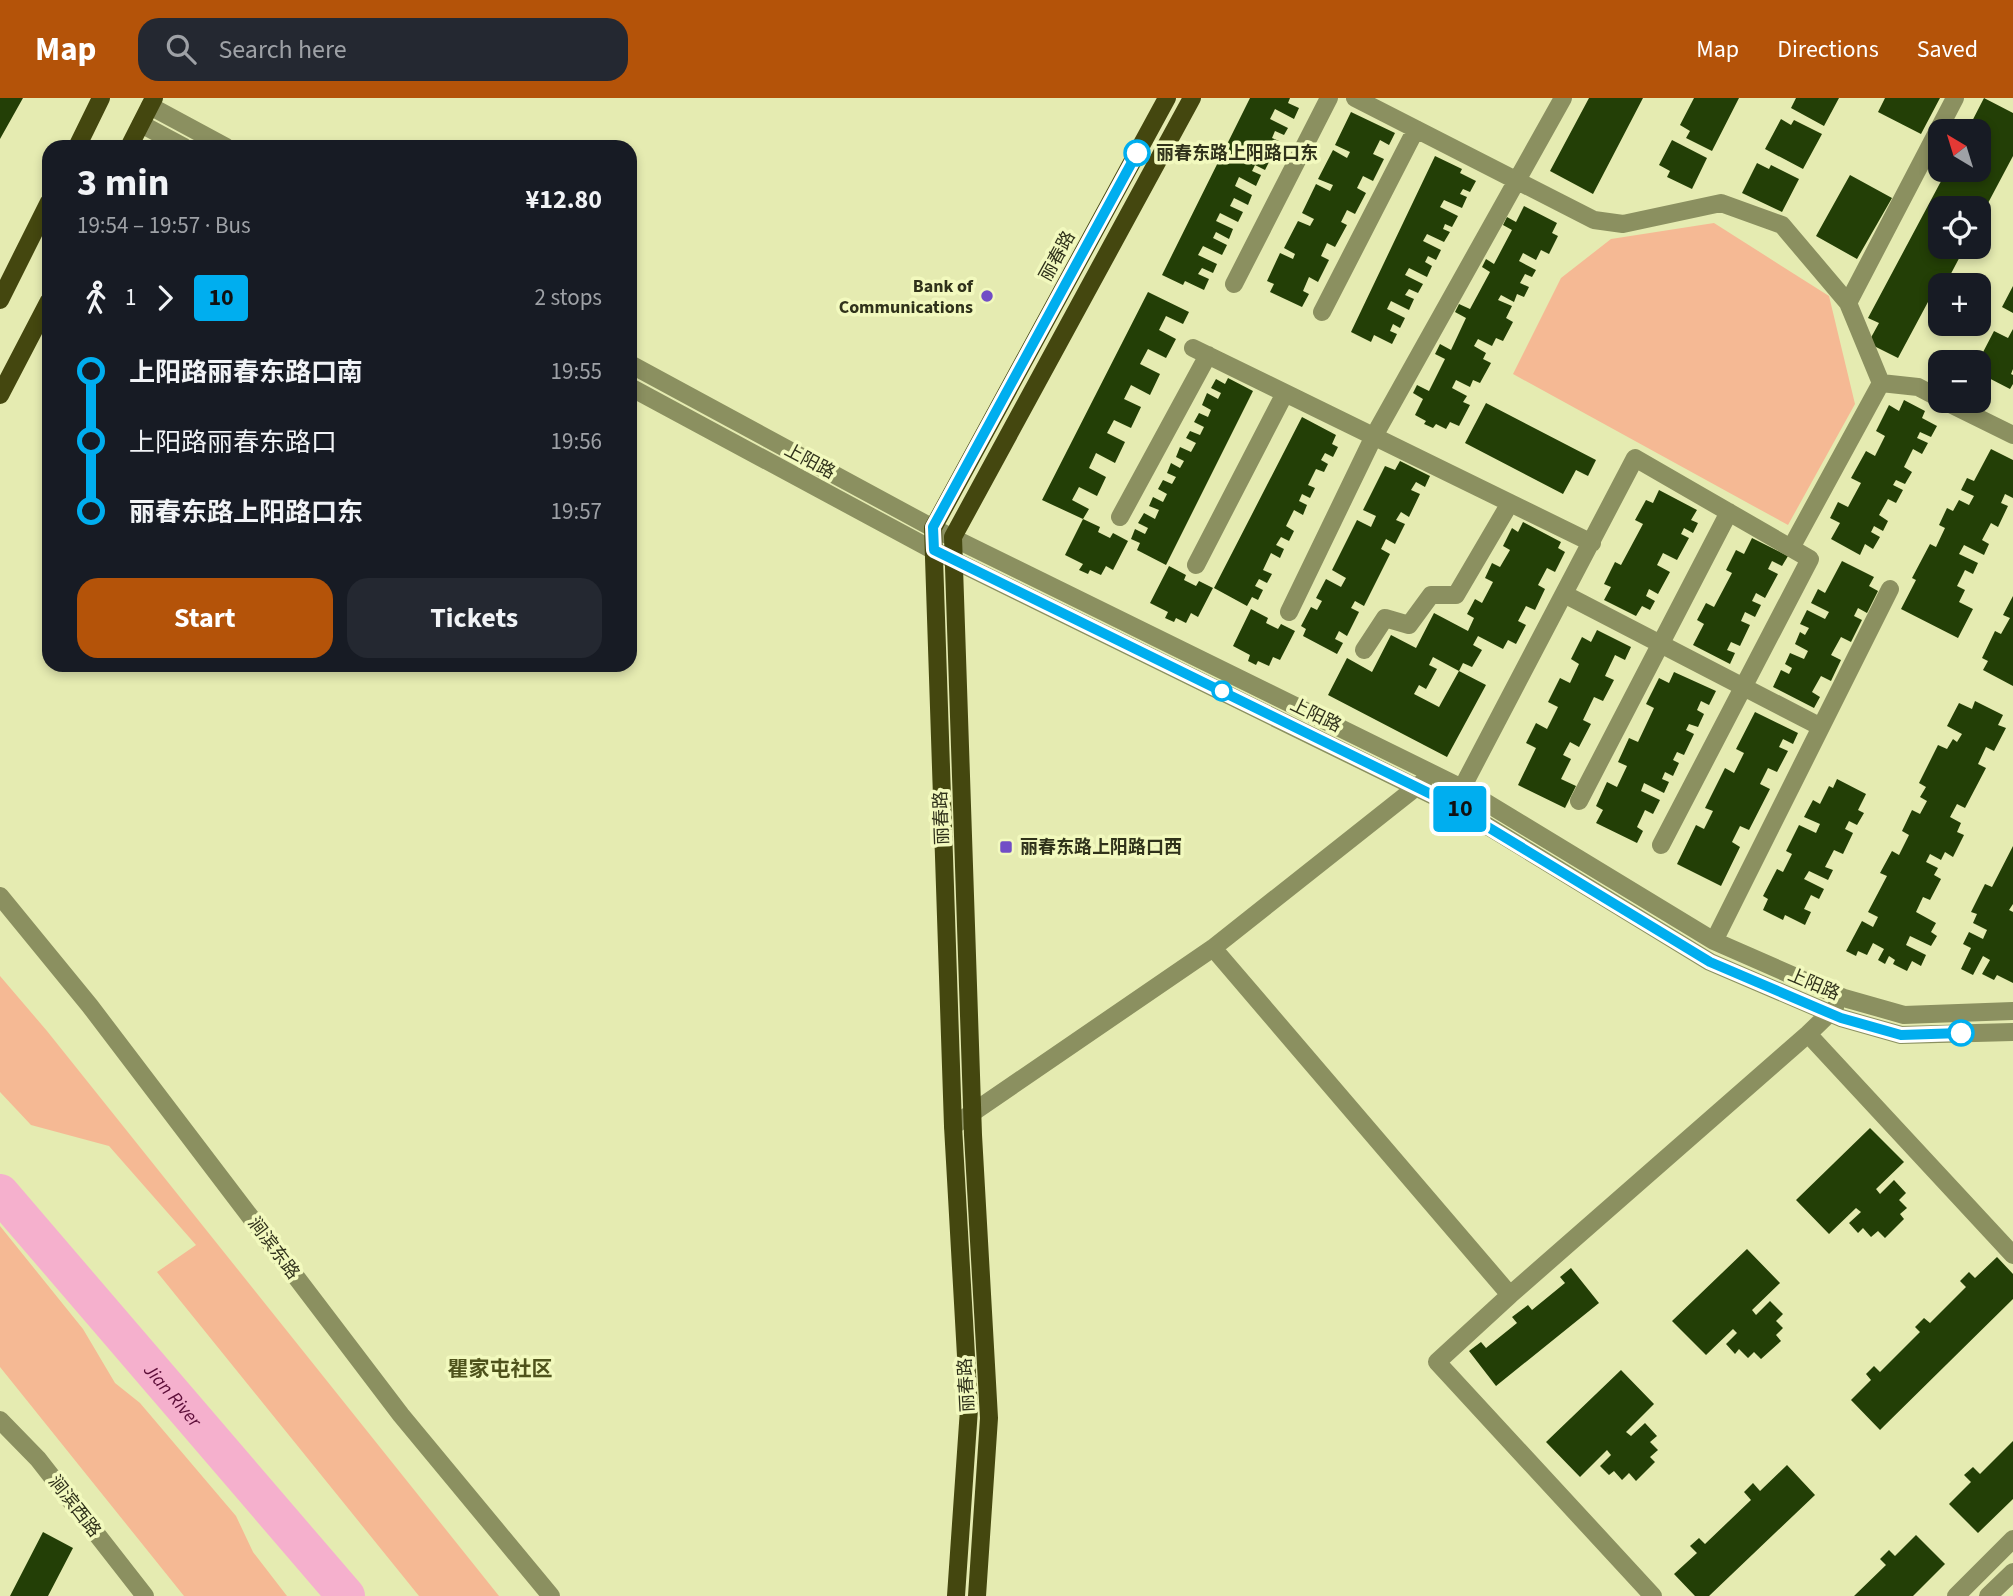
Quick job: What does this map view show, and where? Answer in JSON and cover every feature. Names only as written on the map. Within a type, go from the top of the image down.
[{"type":"main road","points":[[80,140],[101,98]]},
{"type":"main road","name":"丽春路","points":[[956,1596],[969,1409],[953,1126],[933,527],[1167,98]]},
{"type":"main road","points":[[953,537],[1192,98]]},
{"type":"main road","points":[[133,140],[152,102]]},
{"type":"main road","points":[[0,300],[42,216]]},
{"type":"main road","points":[[0,395],[42,314]]},
{"type":"main road","name":"丽春路","points":[[953,537],[972,1113],[989,1418],[977,1596]]},
{"type":"street","points":[[1234,284],[1329,98]]},
{"type":"street","points":[[1355,98],[1594,220],[1623,225],[1721,203],[1782,225],[1848,303],[1881,383]]},
{"type":"street","points":[[1289,612],[1374,436],[1563,98]]},
{"type":"street","points":[[1848,303],[1955,98]]},
{"type":"street","points":[[152,102],[214,140]]},
{"type":"street","points":[[141,124],[171,140]]},
{"type":"street","points":[[1322,312],[1416,129]]},
{"type":"street","points":[[1120,517],[1201,352],[1592,543]]},
{"type":"street","name":"上阳路","points":[[637,369],[933,527],[1434,773],[1714,941],[1844,998],[1904,1014],[2013,1011]]},
{"type":"street","points":[[1881,383],[1918,387],[1928,392]]},
{"type":"street","points":[[1791,548],[1881,383]]},
{"type":"street","name":"上阳路","points":[[637,391],[934,550],[1458,808],[1710,962],[1829,1013],[1901,1035],[2013,1032]]},
{"type":"street","points":[[1196,565],[1285,393]]},
{"type":"street","points":[[1969,413],[2013,435]]},
{"type":"street","points":[[1462,788],[1635,458],[1810,559],[1661,845]]},
{"type":"street","points":[[1364,650],[1385,618],[1409,625],[1431,595],[1456,595],[1510,503]]},
{"type":"street","points":[[1579,801],[1729,512]]},
{"type":"street","points":[[1714,941],[1890,589]]},
{"type":"street","points":[[1564,594],[1821,727]]},
{"type":"street","points":[[953,1126],[1213,948],[1434,773]]},
{"type":"street","name":"涧滨东路","points":[[0,896],[90,1006],[401,1415],[551,1596]]},
{"type":"street","points":[[1213,948],[1510,1296]]},
{"type":"street","points":[[1653,1596],[1437,1363],[1808,1034],[1844,998]]},
{"type":"street","points":[[1808,1034],[2013,1255]]},
{"type":"street","name":"涧滨西路","points":[[0,1420],[38,1459],[145,1596]]},
{"type":"street","points":[[1956,1596],[2013,1539]]},
{"type":"street","points":[[1988,1596],[2013,1572]]},
{"type":"shaded area","points":[[1714,223],[1829,296],[1855,404],[1788,525],[1513,374],[1561,278],[1611,239]]},
{"type":"shaded area","points":[[0,976],[47,1031],[499,1596],[419,1596],[157,1272],[196,1245],[109,1146],[31,1125],[0,1092]]},
{"type":"shaded area","points":[[0,1226],[83,1329],[115,1383],[140,1403],[236,1516],[253,1552],[287,1596],[184,1596],[0,1367]]},
{"type":"building","points":[[0,98],[23,98],[0,139]]},
{"type":"building","points":[[1250,98],[1290,98],[1288,103],[1299,108],[1294,119],[1275,109],[1270,119],[1288,128],[1284,135],[1275,131],[1272,138],[1279,141],[1274,151],[1257,143],[1252,151],[1270,160],[1265,170],[1255,165],[1252,171],[1261,175],[1256,186],[1239,177],[1235,186],[1252,195],[1248,205],[1234,198],[1230,206],[1243,212],[1238,222],[1220,213],[1216,221],[1233,229],[1229,239],[1216,232],[1213,238],[1227,245],[1222,255],[1203,246],[1198,255],[1217,264],[1213,273],[1202,268],[1198,274],[1209,279],[1204,290],[1185,281],[1183,285],[1162,275]]},
{"type":"building","points":[[1589,98],[1643,98],[1593,194],[1550,171]]},
{"type":"building","points":[[1694,98],[1739,98],[1712,151],[1686,138],[1690,131],[1680,125]]},
{"type":"building","points":[[1796,98],[1839,98],[1824,126],[1791,108]]},
{"type":"building","points":[[1885,98],[1940,98],[1921,134],[1878,112]]},
{"type":"building","points":[[1984,98],[2013,113],[2013,156],[1991,197],[1933,196],[1941,182],[1992,182],[1992,119],[1973,119]]},
{"type":"building","points":[[1351,112],[1395,133],[1389,145],[1380,140],[1373,154],[1384,159],[1373,181],[1363,176],[1357,188],[1366,193],[1355,214],[1347,210],[1341,222],[1347,225],[1335,247],[1327,243],[1321,256],[1329,260],[1318,282],[1309,277],[1303,291],[1309,294],[1302,307],[1270,292],[1274,284],[1267,281],[1280,253],[1293,259],[1295,254],[1284,248],[1298,221],[1310,226],[1314,219],[1302,213],[1316,184],[1330,191],[1333,185],[1318,179],[1333,150],[1347,158],[1350,152],[1335,145]]},
{"type":"building","points":[[1781,119],[1791,125],[1794,120],[1822,134],[1803,169],[1765,149]]},
{"type":"building","points":[[1672,140],[1707,158],[1692,189],[1667,177],[1670,171],[1659,165]]},
{"type":"building","points":[[1435,156],[1462,169],[1460,173],[1476,181],[1470,192],[1463,189],[1460,194],[1467,197],[1462,208],[1444,200],[1440,207],[1458,216],[1452,227],[1445,224],[1443,229],[1450,232],[1444,242],[1427,234],[1423,241],[1441,250],[1436,260],[1428,256],[1425,262],[1432,266],[1427,277],[1409,268],[1405,275],[1423,284],[1418,293],[1409,289],[1405,295],[1414,299],[1409,310],[1391,301],[1387,309],[1405,318],[1400,328],[1393,324],[1390,331],[1397,334],[1392,344],[1374,335],[1371,342],[1351,332]]},
{"type":"building","points":[[1757,163],[1769,169],[1771,165],[1799,179],[1782,212],[1742,193]]},
{"type":"building","points":[[1850,175],[1892,198],[1857,259],[1816,236]]},
{"type":"building","points":[[1524,206],[1557,223],[1552,233],[1558,236],[1549,254],[1541,250],[1536,260],[1523,253],[1519,261],[1536,270],[1532,277],[1525,274],[1520,283],[1529,287],[1524,297],[1517,294],[1514,302],[1501,295],[1498,300],[1512,306],[1506,318],[1513,322],[1503,341],[1496,338],[1492,346],[1478,339],[1474,346],[1486,353],[1483,359],[1491,363],[1480,383],[1473,380],[1470,387],[1456,380],[1452,388],[1467,396],[1463,402],[1470,405],[1459,426],[1450,422],[1446,429],[1436,424],[1433,428],[1415,415],[1423,399],[1413,393],[1417,385],[1429,391],[1445,359],[1435,354],[1440,344],[1451,350],[1466,318],[1455,312],[1459,304],[1470,309],[1490,272],[1482,267],[1486,259],[1494,264],[1512,230],[1503,225],[1507,217],[1516,222]]},
{"type":"building","points":[[1928,206],[1928,259],[1959,259],[1951,273],[1928,273],[1928,302],[1898,358],[1868,343],[1879,323],[1868,318]]},
{"type":"building","points":[[2013,286],[2013,313],[2002,307]]},
{"type":"building","points":[[1148,292],[1189,312],[1183,324],[1166,316],[1159,330],[1176,339],[1166,358],[1148,349],[1140,364],[1160,374],[1150,395],[1131,385],[1124,399],[1141,407],[1131,428],[1114,420],[1107,433],[1125,442],[1115,463],[1096,453],[1089,468],[1106,477],[1097,496],[1079,487],[1072,500],[1089,509],[1083,519],[1042,500]]},
{"type":"building","points":[[2013,329],[2013,384],[2010,389],[1991,379],[1991,350],[1984,350],[1994,331],[2008,338]]},
{"type":"building","points":[[1228,378],[1253,391],[1166,565],[1137,550],[1140,543],[1131,539],[1135,529],[1145,534],[1148,528],[1138,523],[1144,513],[1155,519],[1159,510],[1149,506],[1153,497],[1163,502],[1167,494],[1158,489],[1163,480],[1172,484],[1176,477],[1167,473],[1171,463],[1180,468],[1184,461],[1176,457],[1180,447],[1191,452],[1196,443],[1186,438],[1190,431],[1200,435],[1204,427],[1194,422],[1199,413],[1208,417],[1211,410],[1202,405],[1207,393],[1218,399],[1221,393],[1211,388],[1216,379],[1225,384]]},
{"type":"building","points":[[1904,400],[1925,411],[1922,418],[1937,426],[1931,437],[1920,432],[1917,438],[1928,443],[1922,454],[1913,449],[1904,467],[1912,472],[1905,484],[1896,480],[1893,485],[1903,490],[1896,503],[1888,499],[1879,515],[1888,521],[1883,531],[1874,526],[1871,532],[1880,537],[1873,549],[1865,544],[1860,555],[1831,539],[1840,523],[1830,518],[1838,502],[1848,507],[1861,483],[1851,478],[1866,451],[1875,456],[1885,436],[1876,431],[1889,405],[1899,411]]},
{"type":"building","points":[[1486,403],[1596,460],[1588,476],[1576,470],[1563,494],[1465,443]]},
{"type":"building","points":[[1302,417],[1336,435],[1332,444],[1338,447],[1333,457],[1325,453],[1321,460],[1328,464],[1324,472],[1316,469],[1308,485],[1315,488],[1310,498],[1302,494],[1299,501],[1307,505],[1303,515],[1294,510],[1286,526],[1294,531],[1289,541],[1281,537],[1276,545],[1284,549],[1280,558],[1271,553],[1263,570],[1272,574],[1267,583],[1259,579],[1255,586],[1263,590],[1258,600],[1252,597],[1247,606],[1214,588]]},
{"type":"building","points":[[1991,449],[2013,460],[2013,498],[2005,494],[2001,503],[2008,506],[1998,527],[1991,523],[1982,540],[1989,544],[1984,555],[1964,545],[1959,554],[1978,563],[1973,574],[1965,570],[1957,586],[1965,590],[1959,602],[1973,609],[1958,638],[1901,609],[1916,580],[1912,578],[1930,544],[1936,547],[1945,528],[1939,525],[1947,508],[1953,511],[1959,500],[1969,505],[1974,496],[1961,490],[1967,478],[1974,481]]},
{"type":"building","points":[[1400,461],[1430,476],[1425,487],[1416,482],[1411,490],[1420,494],[1409,517],[1401,512],[1396,520],[1405,524],[1395,544],[1386,539],[1381,549],[1390,554],[1364,606],[1355,601],[1351,608],[1359,612],[1347,636],[1339,631],[1335,639],[1343,643],[1337,654],[1303,636],[1306,629],[1301,626],[1311,607],[1317,610],[1322,601],[1316,598],[1326,579],[1341,587],[1346,578],[1332,570],[1357,520],[1371,527],[1376,516],[1363,510],[1385,466],[1395,470]]},
{"type":"building","points":[[1659,490],[1697,510],[1691,520],[1698,523],[1693,533],[1684,528],[1681,534],[1689,538],[1677,560],[1663,553],[1657,565],[1670,572],[1658,594],[1649,589],[1646,596],[1655,601],[1650,610],[1642,606],[1636,616],[1604,600],[1611,587],[1604,584],[1615,562],[1621,565],[1643,524],[1635,520],[1646,500],[1653,503]]},
{"type":"building","points":[[1083,519],[1100,527],[1098,532],[1110,538],[1113,533],[1128,541],[1113,570],[1106,566],[1101,575],[1090,570],[1088,574],[1079,570],[1083,564],[1065,555]]},
{"type":"building","points":[[1523,522],[1561,542],[1558,548],[1565,552],[1555,572],[1547,568],[1538,585],[1545,589],[1535,610],[1526,606],[1518,621],[1526,625],[1516,644],[1508,640],[1503,649],[1478,636],[1473,645],[1482,650],[1472,667],[1463,663],[1459,671],[1486,685],[1447,757],[1328,695],[1347,658],[1372,672],[1391,635],[1416,648],[1434,613],[1468,631],[1474,618],[1467,614],[1475,599],[1482,603],[1493,582],[1485,578],[1492,563],[1500,567],[1510,550],[1503,546],[1512,528],[1518,532]],"holes":[[[1433,657],[1459,671],[1439,707],[1414,694],[1419,685],[1426,689],[1437,669],[1429,665]]]},
{"type":"building","points":[[1752,538],[1788,556],[1782,566],[1772,561],[1768,569],[1778,574],[1765,598],[1756,593],[1752,601],[1761,605],[1755,617],[1745,612],[1741,621],[1750,625],[1740,646],[1731,642],[1727,650],[1735,653],[1730,664],[1693,645],[1704,624],[1697,620],[1706,603],[1714,607],[1732,573],[1726,570],[1736,550],[1744,554]]},
{"type":"building","points":[[1842,561],[1874,577],[1869,586],[1878,591],[1867,613],[1858,608],[1854,616],[1862,620],[1851,642],[1841,637],[1831,655],[1841,660],[1831,681],[1821,676],[1812,692],[1820,697],[1814,708],[1773,687],[1781,670],[1789,674],[1792,668],[1785,664],[1790,653],[1804,659],[1808,651],[1795,644],[1800,632],[1805,635],[1809,628],[1800,624],[1807,610],[1825,619],[1829,612],[1811,603],[1818,589],[1825,593]]},
{"type":"building","points":[[1169,566],[1186,575],[1184,580],[1196,586],[1199,581],[1213,588],[1198,617],[1191,613],[1186,623],[1176,618],[1174,622],[1165,618],[1168,612],[1150,603]]},
{"type":"building","points":[[2013,596],[2013,686],[1983,670],[1988,661],[1982,658],[1995,631],[2001,634],[2010,618],[2003,615]]},
{"type":"building","points":[[1251,609],[1268,618],[1266,623],[1278,629],[1281,624],[1295,631],[1280,660],[1273,657],[1269,666],[1258,661],[1256,665],[1248,661],[1250,655],[1233,646]]},
{"type":"building","points":[[1597,630],[1631,647],[1625,660],[1615,655],[1605,676],[1614,680],[1603,701],[1594,697],[1583,720],[1591,724],[1579,747],[1570,742],[1563,755],[1571,759],[1561,779],[1576,786],[1565,808],[1518,785],[1536,748],[1526,743],[1536,723],[1547,729],[1558,707],[1548,702],[1560,678],[1570,683],[1579,664],[1571,659],[1582,637],[1591,642]]},
{"type":"building","points":[[1674,672],[1716,691],[1709,705],[1701,701],[1697,710],[1704,714],[1698,727],[1689,724],[1686,730],[1694,734],[1684,755],[1677,752],[1673,760],[1679,763],[1673,776],[1665,772],[1662,779],[1669,782],[1664,793],[1644,783],[1641,791],[1660,800],[1653,814],[1645,810],[1637,827],[1643,831],[1637,843],[1596,823],[1603,810],[1596,806],[1607,782],[1617,787],[1627,766],[1618,762],[1629,738],[1638,742],[1654,708],[1646,704],[1659,678],[1669,683]]},
{"type":"building","points":[[1975,701],[2003,715],[1998,725],[2006,728],[1994,751],[1986,747],[1978,764],[1986,768],[1965,808],[1957,804],[1950,817],[1961,823],[1957,832],[1964,835],[1953,857],[1945,852],[1941,860],[1930,854],[1926,862],[1938,868],[1934,875],[1941,879],[1930,900],[1923,897],[1916,912],[1936,923],[1931,932],[1937,936],[1931,946],[1910,936],[1906,945],[1926,955],[1921,966],[1912,961],[1907,971],[1893,964],[1895,960],[1889,956],[1885,964],[1878,960],[1884,949],[1873,943],[1867,955],[1858,951],[1856,956],[1846,951],[1862,921],[1873,927],[1878,917],[1868,912],[1887,876],[1880,873],[1892,851],[1899,855],[1909,835],[1902,831],[1912,810],[1920,814],[1927,801],[1920,797],[1926,787],[1919,783],[1938,745],[1947,749],[1953,739],[1957,742],[1962,734],[1947,726],[1959,703],[1972,709]]},
{"type":"building","points":[[1755,712],[1798,733],[1793,744],[1783,739],[1779,747],[1788,751],[1777,772],[1768,768],[1760,784],[1770,789],[1749,830],[1740,826],[1732,842],[1740,847],[1721,886],[1677,864],[1696,825],[1704,829],[1713,811],[1705,808],[1725,768],[1734,773],[1744,753],[1736,749]]},
{"type":"building","points":[[1837,779],[1866,794],[1858,810],[1864,813],[1857,825],[1849,821],[1845,829],[1853,833],[1843,854],[1834,850],[1825,867],[1833,870],[1828,880],[1809,871],[1804,879],[1824,889],[1819,899],[1811,895],[1804,909],[1811,912],[1805,925],[1785,915],[1783,920],[1763,910],[1768,899],[1763,896],[1777,869],[1783,872],[1792,854],[1786,851],[1799,825],[1816,833],[1820,824],[1804,817],[1813,800],[1820,804],[1829,786],[1833,788]]},
{"type":"building","points":[[2013,846],[2013,904],[2009,910],[2013,912],[2013,983],[1997,975],[1994,980],[1982,974],[1990,960],[1983,956],[1973,975],[1961,969],[1971,948],[1963,944],[1969,932],[1983,939],[1987,930],[1973,923],[1977,914],[1971,912],[1985,884],[1992,887]]},
{"type":"building","points":[[1870,1128],[1904,1162],[1876,1189],[1880,1194],[1894,1180],[1906,1193],[1899,1200],[1907,1208],[1900,1214],[1904,1219],[1885,1238],[1878,1231],[1871,1237],[1863,1228],[1858,1233],[1849,1223],[1861,1212],[1856,1208],[1829,1234],[1796,1200]]},
{"type":"building","points":[[1747,1249],[1780,1283],[1752,1310],[1756,1315],[1770,1301],[1783,1314],[1776,1321],[1783,1328],[1776,1335],[1781,1341],[1761,1359],[1754,1352],[1748,1358],[1739,1349],[1735,1354],[1726,1344],[1737,1333],[1733,1329],[1706,1355],[1672,1321]]},
{"type":"building","points":[[1997,1257],[2013,1274],[2013,1299],[1880,1430],[1851,1400],[1871,1380],[1866,1374],[1874,1366],[1880,1372],[1920,1332],[1915,1327],[1924,1318],[1930,1323],[1966,1287],[1960,1281],[1969,1272],[1975,1278]]},
{"type":"building","points":[[1571,1268],[1599,1303],[1496,1386],[1469,1351],[1481,1342],[1486,1348],[1517,1323],[1512,1317],[1528,1305],[1532,1310],[1565,1283],[1560,1277]]},
{"type":"building","points":[[1621,1370],[1654,1404],[1626,1432],[1631,1436],[1645,1423],[1657,1436],[1650,1442],[1658,1450],[1650,1457],[1655,1462],[1636,1481],[1629,1473],[1622,1480],[1614,1471],[1609,1475],[1600,1466],[1611,1455],[1607,1450],[1580,1477],[1546,1442]]},
{"type":"building","points":[[2013,1441],[2013,1499],[1978,1533],[1949,1504],[1971,1482],[1964,1475],[1973,1467],[1980,1474]]},
{"type":"building","points":[[1787,1465],[1815,1495],[1709,1596],[1695,1596],[1674,1574],[1697,1553],[1690,1546],[1699,1538],[1705,1544],[1751,1500],[1744,1492],[1753,1483],[1760,1491]]},
{"type":"building","points":[[43,1532],[73,1548],[48,1596],[10,1596]]},
{"type":"building","points":[[1916,1535],[1945,1564],[1913,1596],[1854,1596],[1886,1565],[1880,1559],[1889,1550],[1895,1556]]},
{"type":"waterway","name":"Jian River","points":[[0,1193],[346,1596]]},
{"type":"bus line","name":"10","points":[[1137,153],[933,527],[934,550],[1445,801],[1710,962],[1841,1018],[1901,1035],[1961,1033]]},
{"type":"place","name":"丽春东路上阳路口东","points":[[1137,153]]},
{"type":"place","name":"Bank of Communications","points":[[987,296]]},
{"type":"place","name":"丽春东路上阳路口西","points":[[1006,847]]},
{"type":"district","name":"瞿家屯社区","points":[[500,1369]]}]
